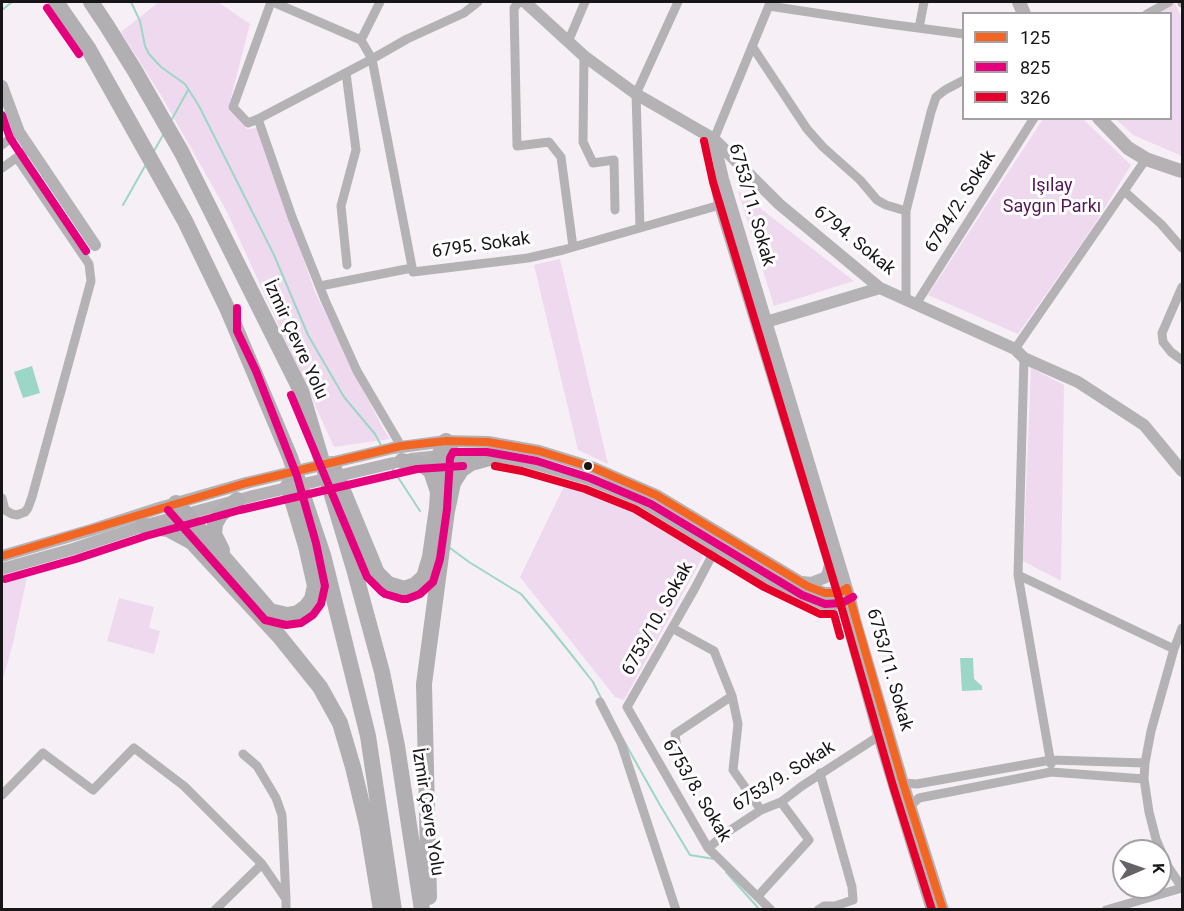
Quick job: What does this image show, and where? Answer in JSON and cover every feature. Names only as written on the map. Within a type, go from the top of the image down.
[{"type":"highway","points":[[56,2],[88,48],[175,202],[227,308],[290,457],[323,555],[368,736],[394,909]]},
{"type":"highway","name":"İzmir Çevre Yolu","points":[[91,2],[108,26],[182,153],[301,391],[382,672],[397,746],[422,909]]},
{"type":"highway","points":[[179,511],[270,611],[287,615],[298,614],[306,607],[312,598],[315,586],[306,546],[287,480],[246,375],[226,333],[227,308]]},
{"type":"highway","points":[[301,391],[377,573],[388,584],[404,589],[415,585],[424,577],[430,556],[439,475],[446,451]]},
{"type":"highway","points":[[446,451],[453,483]]},
{"type":"highway","points":[[397,455],[423,465],[431,471],[437,492]]},
{"type":"highway","points":[[429,909],[424,684],[442,542],[453,483],[461,470],[471,463],[497,456]]},
{"type":"highway","points":[[226,560],[214,534],[215,524],[220,515],[245,498]]},
{"type":"highway","points":[[179,511],[182,530],[279,636],[320,687],[340,723],[367,825],[381,909]]},
{"type":"highway","points":[[143,526],[168,529],[192,542]]},
{"type":"main road","points":[[1101,120],[1128,148],[1146,159],[1182,171]]},
{"type":"street","points":[[380,2],[362,40],[272,2],[232,107],[248,123],[258,119],[407,39],[464,13],[478,2]]},
{"type":"street","points":[[464,13],[468,2]]},
{"type":"street","points":[[519,2],[514,8],[517,146],[549,142],[561,158],[573,247]]},
{"type":"street","name":"6794. Sokak","points":[[525,2],[584,56],[636,94],[714,140],[779,204],[880,288],[1078,382],[1144,425],[1182,471]]},
{"type":"street","points":[[568,42],[585,2]]},
{"type":"street","points":[[640,228],[636,94],[678,2]]},
{"type":"street","points":[[919,28],[924,2]]},
{"type":"street","points":[[1150,12],[1168,2]]},
{"type":"street","points":[[714,140],[770,4],[962,34]]},
{"type":"street","name":"6795. Sokak","points":[[362,40],[372,59],[413,272],[517,260],[573,247],[720,205]]},
{"type":"street","points":[[752,46],[807,129],[823,147],[860,180],[877,200],[906,211]]},
{"type":"street","points":[[584,56],[584,142],[593,163],[614,160],[615,210]]},
{"type":"street","points":[[346,73],[356,150],[341,206],[347,265]]},
{"type":"street","points":[[911,302],[906,211],[936,97],[962,81]]},
{"type":"street","points":[[2,86],[20,132],[94,245]]},
{"type":"street","points":[[258,119],[292,217],[320,286],[397,455]]},
{"type":"street","name":"6794/2. Sokak","points":[[911,302],[1033,120]]},
{"type":"street","points":[[2,145],[20,132]]},
{"type":"street","name":"6753/11. Sokak","points":[[714,140],[720,205],[830,565],[855,620],[943,909]]},
{"type":"street","name":"6753/11. Sokak","points":[[714,140],[723,179],[844,595],[847,621],[879,736],[932,909]]},
{"type":"street","points":[[2,168],[30,148]]},
{"type":"street","points":[[2,498],[5,510],[17,514],[25,512],[32,497],[91,281],[89,264],[17,158]]},
{"type":"street","points":[[1051,772],[1051,760],[1018,575],[1019,354],[1146,159]]},
{"type":"street","points":[[1124,191],[1161,224],[1182,248]]},
{"type":"street","points":[[320,286],[412,268]]},
{"type":"street","points":[[1182,286],[1162,333],[1163,342],[1182,360]]},
{"type":"street","points":[[766,322],[880,288]]},
{"type":"street","points":[[2,571],[143,526],[246,483],[397,455],[446,451],[488,442],[539,450],[594,468],[656,495],[807,586],[825,593],[844,595]]},
{"type":"street","points":[[446,451],[524,461],[588,478],[640,500],[768,578],[835,610],[847,621]]},
{"type":"street","points":[[2,556],[91,530],[245,498],[397,455]]},
{"type":"street","points":[[2,546],[26,549]]},
{"type":"street","name":"6753/10. Sokak","points":[[627,707],[717,546]]},
{"type":"street","points":[[799,581],[811,583],[824,578],[827,576],[830,565]]},
{"type":"street","points":[[1018,575],[1174,649]]},
{"type":"street","points":[[823,604],[835,604],[844,595]]},
{"type":"street","points":[[672,628],[714,651],[732,696],[738,724],[733,770],[760,810]]},
{"type":"street","points":[[1106,909],[1181,890],[1156,839],[1144,779],[1151,731],[1182,628]]},
{"type":"street","points":[[688,779],[678,757],[675,734],[732,696]]},
{"type":"street","points":[[600,702],[621,743],[676,909]]},
{"type":"street","name":"6753/8. Sokak","points":[[627,707],[708,848],[771,909]]},
{"type":"street","name":"6753/9. Sokak","points":[[708,848],[760,810],[781,802],[820,773],[879,736]]},
{"type":"street","points":[[2,795],[44,753],[93,790],[134,748],[184,786],[262,864],[286,904]]},
{"type":"street","points":[[243,754],[257,766],[276,798],[282,815],[286,904]]},
{"type":"street","points":[[903,783],[917,784],[1051,760],[1145,763]]},
{"type":"street","points":[[911,805],[919,798],[1051,772],[1144,779]]},
{"type":"street","points":[[818,909],[853,900],[852,887],[820,773]]},
{"type":"street","points":[[758,896],[809,840],[781,802]]},
{"type":"street","points":[[215,909],[262,864]]},
{"type":"green space","points":[[159,2],[218,2],[250,24],[229,105],[247,129],[258,128],[315,292],[390,439],[334,447],[226,210],[162,97],[121,32]]},
{"type":"green space","points":[[1175,3],[1182,18],[1182,156],[1133,135],[1117,120],[1172,120],[1172,12],[1159,12]]},
{"type":"green space","name":"Işılay Saygın Parkı","points":[[1042,120],[1084,120],[1131,165],[1093,227],[1018,334],[928,295]]},
{"type":"green space","points":[[738,191],[854,281],[774,306]]},
{"type":"green space","points":[[560,259],[608,464],[578,450],[534,265]]},
{"type":"green space","points":[[1031,368],[1064,385],[1061,581],[1023,561]]},
{"type":"green space","points":[[567,480],[639,507],[700,545],[703,557],[624,700],[615,697],[520,577]]},
{"type":"green space","points":[[28,573],[13,643],[2,683],[2,584]]},
{"type":"green space","points":[[119,598],[154,607],[149,628],[160,631],[154,654],[107,641]]},
{"type":"shaded area","points":[[32,366],[40,393],[23,398],[14,372]]},
{"type":"shaded area","points":[[960,658],[973,658],[974,679],[982,686],[982,690],[962,691]]},
{"type":"waterway","points":[[2,10],[12,2]]},
{"type":"waterway","points":[[131,2],[140,21],[149,54],[161,67],[185,84],[199,106],[274,255],[308,335],[344,397],[375,434],[382,447]]},
{"type":"waterway","points":[[172,119],[188,90]]},
{"type":"waterway","points":[[154,151],[163,135]]},
{"type":"waterway","points":[[123,205],[145,166]]},
{"type":"waterway","points":[[392,468],[420,511]]},
{"type":"waterway","points":[[450,548],[521,594],[593,682],[601,698]]},
{"type":"waterway","points":[[625,743],[690,855],[714,859]]},
{"type":"waterway","points":[[726,872],[760,910]]},
{"type":"transit line","name":"825","points":[[47,8],[79,54]]},
{"type":"transit line","name":"825","points":[[2,115],[10,138],[86,251]]},
{"type":"transit line","name":"326","points":[[704,141],[713,182],[932,910]]},
{"type":"transit line","name":"825","points":[[168,510],[265,620],[286,625],[301,623],[313,615],[321,604],[325,586],[316,543],[297,476],[256,371],[237,331],[237,308]]},
{"type":"transit line","name":"825","points":[[291,395],[367,577],[385,594],[407,599],[420,594],[433,582],[440,559],[447,509],[450,458],[453,452],[487,452],[537,461],[590,478],[651,504],[802,595],[825,604],[842,603],[853,597]]},
{"type":"transit line","name":"125","points":[[2,556],[246,483],[401,446],[446,441],[488,442],[539,451],[594,468],[656,495],[807,586],[825,593],[839,593],[847,588],[903,783],[943,910]]},
{"type":"transit line","name":"825","points":[[5,579],[240,510],[417,469],[463,466]]},
{"type":"transit line","name":"326","points":[[495,466],[522,471],[585,489],[635,509],[764,587],[820,614],[834,614],[840,636]]}]
